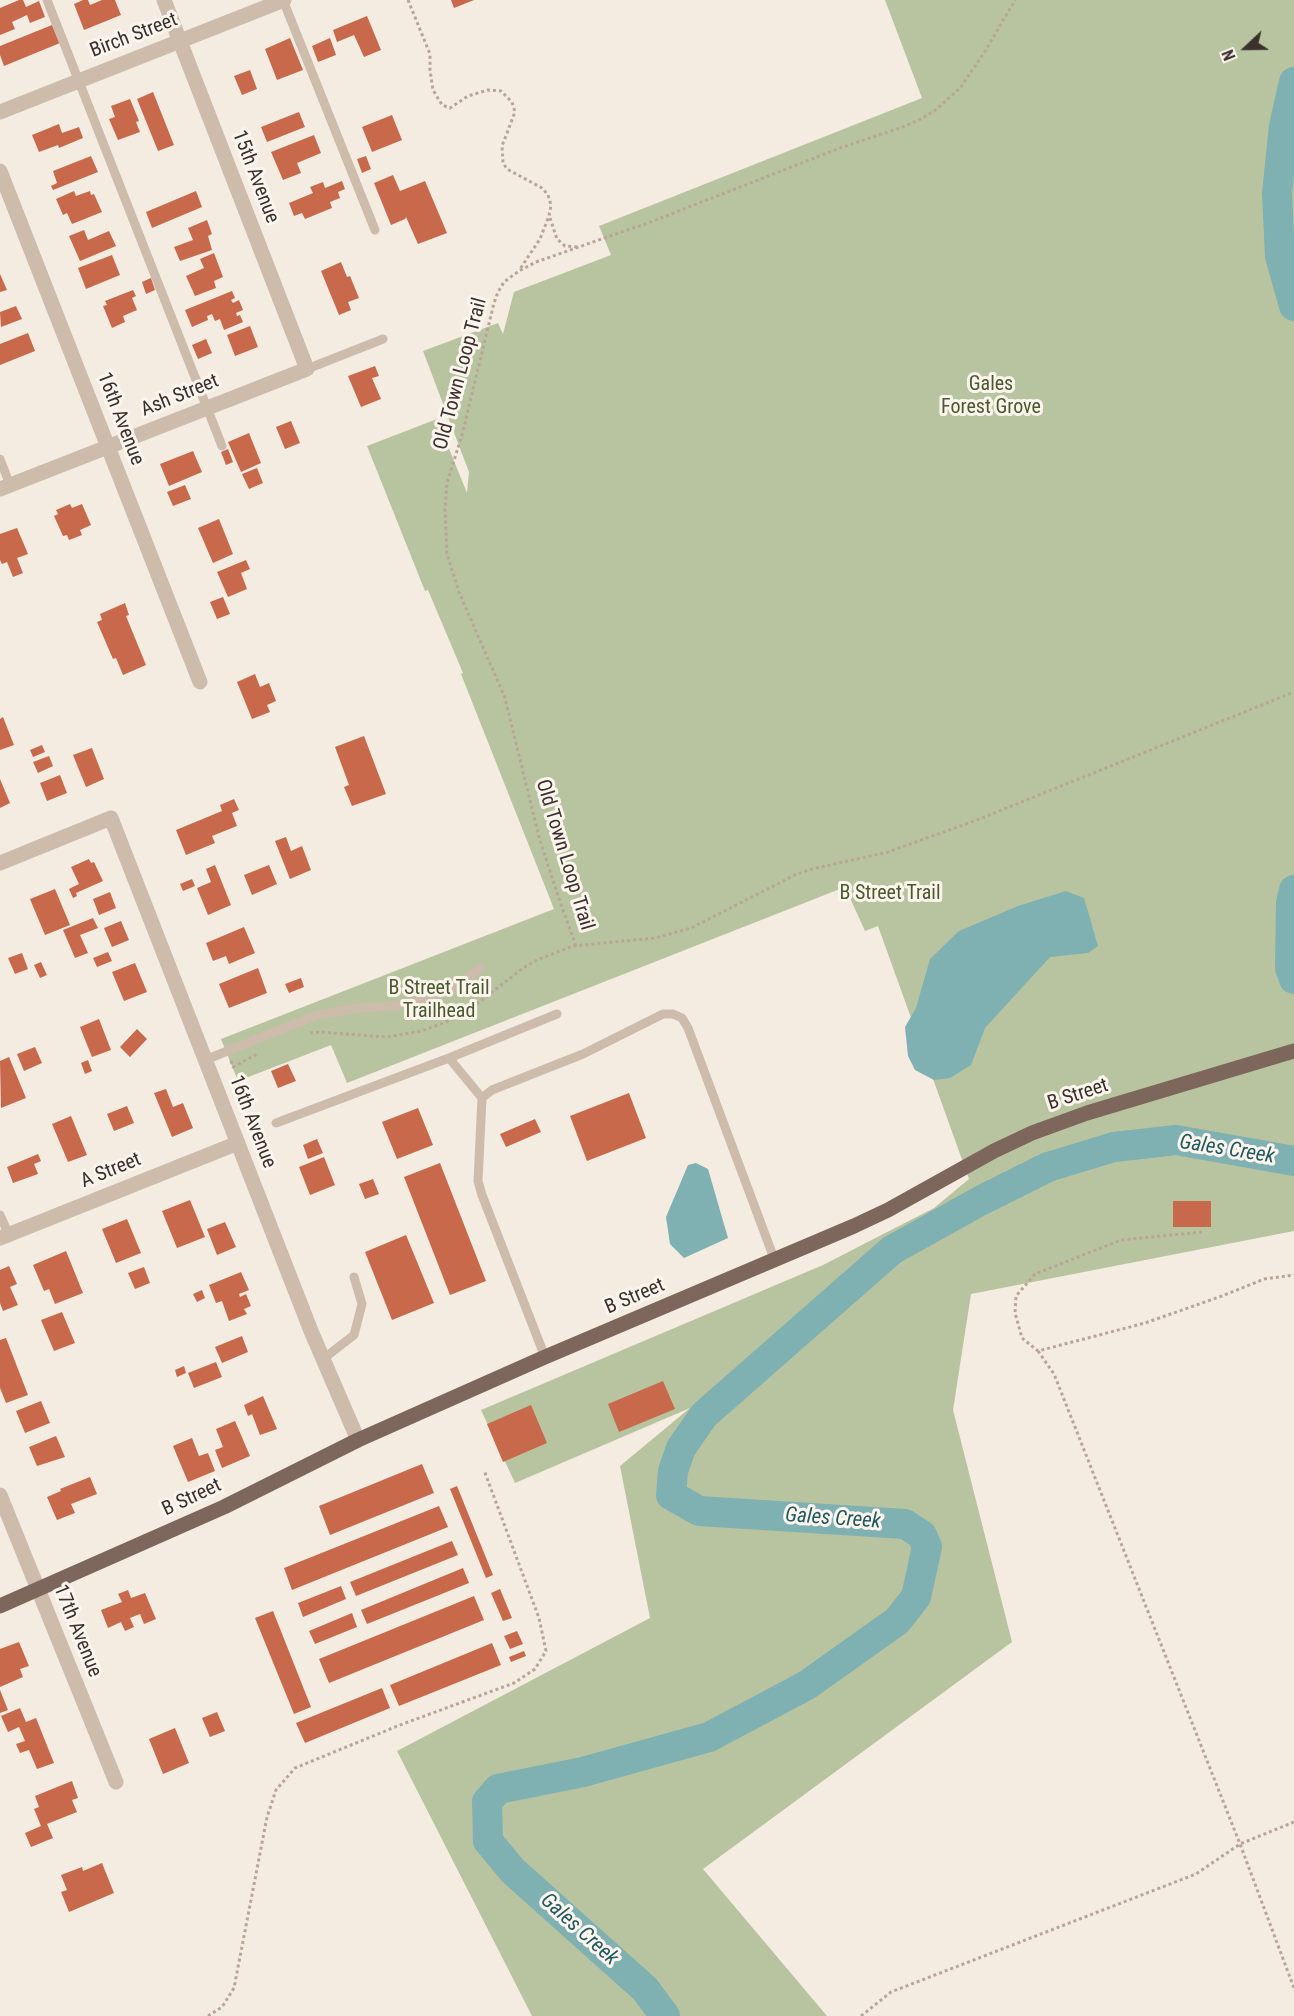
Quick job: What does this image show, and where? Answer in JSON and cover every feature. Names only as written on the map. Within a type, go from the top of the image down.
[{"type":"main road","name":"B Street","points":[[0,1606],[224,1507],[358,1440],[545,1357],[775,1261],[888,1210],[986,1155],[1032,1133],[1087,1113],[1294,1051]]},
{"type":"street","name":"15th Avenue","points":[[164,0],[307,369]]},
{"type":"street","name":"Birch Street","points":[[0,112],[283,0]]},
{"type":"street","name":"16th Avenue","points":[[0,171],[200,682]]},
{"type":"street","name":"Ash Street","points":[[5,487],[307,369]]},
{"type":"street","name":"16th Avenue","points":[[0,863],[111,818],[323,1359],[358,1440]]},
{"type":"street","name":"A Street","points":[[4,1236],[238,1143]]},
{"type":"street","name":"17th Avenue","points":[[0,1495],[116,1782]]},
{"type":"lane","points":[[47,0],[222,446]]},
{"type":"lane","points":[[283,0],[375,230]]},
{"type":"lane","points":[[307,369],[383,339]]},
{"type":"lane","points":[[0,459],[5,487]]},
{"type":"lane","points":[[205,1060],[317,1015],[357,1008],[393,1006],[429,999],[460,983],[480,968]]},
{"type":"lane","points":[[276,1123],[449,1058],[557,1014]]},
{"type":"lane","points":[[482,1098],[492,1090],[583,1054],[663,1014],[673,1014],[682,1018],[688,1028],[775,1261]]},
{"type":"lane","points":[[449,1058],[482,1098],[478,1181],[545,1357]]},
{"type":"lane","points":[[0,1215],[4,1236]]},
{"type":"lane","points":[[323,1359],[354,1335],[362,1304],[354,1277]]},
{"type":"path","points":[[408,0],[430,54],[433,90],[442,105],[450,108],[468,96],[488,90],[501,91],[512,102],[515,112],[502,146],[503,163],[507,169],[542,188],[548,195],[551,205],[549,216],[534,250],[519,270]]},
{"type":"path","name":"Old Town Loop Trail","points":[[1015,0],[984,53],[960,88],[937,109],[919,120],[536,262],[519,270],[504,282],[494,303],[462,435],[447,483],[445,510],[447,554],[459,592],[506,698],[539,837],[576,946],[655,938],[691,928],[812,868],[888,852],[976,820],[1294,692]]},
{"type":"path","points":[[549,216],[557,239],[565,246],[584,246]]},
{"type":"path","points":[[1202,1232],[1121,1240],[1035,1274],[1016,1296],[1015,1313],[1022,1338],[1038,1351],[1054,1374],[1240,1844],[1294,1988]]},
{"type":"path","points":[[1038,1351],[1145,1323],[1264,1279],[1294,1275]]},
{"type":"path","points":[[207,2016],[222,2007],[234,1988],[267,1817],[276,1790],[295,1768],[400,1725],[514,1683],[535,1669],[546,1651],[539,1618],[484,1470]]},
{"type":"path","points":[[861,2016],[891,1992],[1196,1874],[1240,1844],[1294,1822]]},
{"type":"green space","points":[[885,0],[1294,0],[1294,1231],[971,1294],[953,1410],[1012,1642],[703,1869],[827,2016],[532,2016],[397,1751],[650,1618],[620,1466],[690,1408],[515,1483],[481,1410],[823,1265],[934,1208],[969,1179],[878,926],[865,931],[845,887],[347,1083],[331,1045],[238,1081],[221,1039],[554,909],[461,674],[463,673],[428,590],[425,591],[367,446],[437,419],[467,493],[469,472],[423,351],[498,323],[503,334],[514,292],[611,255],[599,226],[922,98]]},
{"type":"water","points":[[1066,891],[1084,898],[1098,946],[1088,953],[1050,957],[985,1028],[971,1065],[950,1078],[934,1080],[915,1070],[908,1056],[905,1027],[916,1008],[930,959],[959,931],[1018,906]]},
{"type":"water","points":[[696,1163],[708,1169],[728,1238],[684,1258],[670,1244],[666,1217],[688,1165]]},
{"type":"building","points":[[23,0],[26,7],[39,1],[45,17],[30,23],[27,15],[12,22],[15,29],[0,35],[0,8]]},
{"type":"building","points":[[88,0],[90,5],[102,0],[115,0],[121,15],[84,30],[74,4]]},
{"type":"building","points":[[451,0],[474,0],[454,8]]},
{"type":"building","points":[[367,16],[381,50],[364,57],[354,35],[337,42],[333,30]]},
{"type":"building","points":[[52,25],[60,43],[4,66],[0,46]]},
{"type":"building","points":[[290,38],[303,70],[277,80],[265,49]]},
{"type":"building","points":[[330,38],[336,55],[318,62],[312,46]]},
{"type":"building","points":[[250,70],[257,89],[242,95],[234,76]]},
{"type":"building","points":[[153,92],[174,145],[158,151],[137,99]]},
{"type":"building","points":[[130,99],[139,121],[136,122],[140,132],[118,140],[109,119],[115,117],[111,106]]},
{"type":"building","points":[[299,112],[305,127],[267,142],[261,127]]},
{"type":"building","points":[[392,115],[402,140],[372,152],[362,127]]},
{"type":"building","points":[[59,124],[62,133],[79,127],[83,138],[59,148],[58,145],[39,152],[32,135]]},
{"type":"building","points":[[314,135],[321,153],[297,163],[301,173],[283,180],[271,152]]},
{"type":"building","points":[[91,156],[98,172],[53,190],[51,186],[57,183],[53,171]]},
{"type":"building","points":[[366,156],[371,169],[362,173],[357,159]]},
{"type":"building","points":[[393,175],[400,191],[425,181],[447,233],[418,244],[406,217],[391,225],[374,183]]},
{"type":"building","points":[[342,181],[345,189],[338,192],[340,198],[330,202],[332,208],[305,219],[302,213],[294,216],[289,203],[313,193],[310,187],[323,182],[325,188]]},
{"type":"building","points":[[74,191],[76,196],[90,191],[91,195],[94,194],[102,212],[72,224],[67,213],[63,215],[56,199]]},
{"type":"building","points":[[196,191],[202,207],[152,228],[146,212]]},
{"type":"building","points":[[207,220],[212,234],[208,236],[212,250],[180,261],[174,247],[193,240],[188,228]]},
{"type":"building","points":[[84,230],[88,240],[109,231],[116,246],[80,261],[69,236]]},
{"type":"building","points":[[214,253],[223,277],[214,281],[216,288],[195,296],[186,276],[204,268],[200,259]]},
{"type":"building","points":[[112,255],[120,275],[86,289],[78,268]]},
{"type":"building","points":[[341,262],[359,298],[348,302],[351,310],[339,315],[321,271]]},
{"type":"building","points":[[0,274],[7,290],[0,292]]},
{"type":"building","points":[[151,278],[155,290],[146,294],[142,282]]},
{"type":"building","points":[[133,290],[136,296],[132,298],[137,310],[123,316],[125,322],[112,328],[103,306],[107,305],[105,301]]},
{"type":"building","points":[[232,291],[235,298],[231,300],[233,303],[239,300],[243,310],[236,313],[237,316],[240,315],[243,322],[224,330],[220,319],[215,321],[212,314],[207,316],[208,320],[192,327],[185,310]]},
{"type":"building","points":[[16,306],[22,319],[1,327],[0,312]]},
{"type":"building","points":[[250,326],[258,347],[235,356],[227,335]]},
{"type":"building","points":[[28,333],[35,351],[0,365],[0,344]]},
{"type":"building","points":[[206,339],[212,353],[198,359],[192,345]]},
{"type":"building","points":[[375,366],[379,376],[372,378],[381,399],[361,407],[348,376]]},
{"type":"building","points":[[291,421],[300,443],[285,449],[276,427]]},
{"type":"building","points":[[249,433],[261,463],[241,472],[228,442]]},
{"type":"building","points":[[228,449],[233,462],[226,465],[221,452]]},
{"type":"building","points":[[193,451],[202,472],[169,486],[160,464]]},
{"type":"building","points":[[257,468],[263,483],[249,489],[242,474]]},
{"type":"building","points":[[185,485],[191,499],[173,506],[167,492]]},
{"type":"building","points":[[70,504],[72,508],[82,504],[91,525],[80,530],[82,535],[69,540],[67,535],[63,536],[54,516],[58,514],[56,510]]},
{"type":"building","points":[[219,519],[233,554],[213,563],[198,528]]},
{"type":"building","points":[[17,528],[28,554],[17,558],[23,573],[13,577],[7,562],[2,564],[0,560],[0,534]]},
{"type":"building","points":[[246,560],[250,569],[241,573],[247,589],[228,597],[217,572]]},
{"type":"building","points":[[223,597],[230,614],[217,619],[210,602]]},
{"type":"building","points":[[125,603],[129,615],[126,616],[146,665],[123,675],[116,658],[113,659],[97,622],[102,620],[100,614]]},
{"type":"building","points":[[255,674],[260,687],[269,683],[276,701],[267,705],[270,712],[252,719],[237,682]]},
{"type":"building","points":[[3,717],[14,745],[0,750],[0,719]]},
{"type":"building","points":[[364,736],[386,794],[352,806],[344,787],[349,785],[335,747]]},
{"type":"building","points":[[42,745],[45,752],[33,757],[30,750]]},
{"type":"building","points":[[92,748],[104,779],[86,787],[73,755]]},
{"type":"building","points":[[49,756],[53,766],[38,773],[33,762]]},
{"type":"building","points":[[60,775],[67,793],[47,801],[40,783]]},
{"type":"building","points":[[0,779],[10,803],[0,808]]},
{"type":"building","points":[[234,799],[239,810],[232,813],[237,826],[212,836],[215,843],[186,855],[176,830],[222,811],[220,805]]},
{"type":"building","points":[[286,837],[291,851],[302,846],[311,870],[290,879],[275,841]]},
{"type":"building","points":[[89,859],[91,863],[94,862],[103,881],[76,893],[77,896],[73,898],[69,889],[79,884],[71,867]]},
{"type":"building","points":[[215,865],[231,905],[208,915],[197,888],[211,882],[206,869]]},
{"type":"building","points":[[269,865],[277,884],[252,895],[244,875]]},
{"type":"building","points":[[192,879],[195,886],[183,891],[180,884]]},
{"type":"building","points":[[55,889],[70,925],[45,935],[30,899]]},
{"type":"building","points":[[110,892],[116,908],[99,915],[93,899]]},
{"type":"building","points":[[93,918],[98,928],[80,935],[88,953],[75,958],[63,930]]},
{"type":"building","points":[[121,921],[129,940],[112,947],[104,928]]},
{"type":"building","points":[[244,927],[255,953],[229,964],[226,956],[213,961],[206,943]]},
{"type":"building","points":[[108,952],[112,961],[97,967],[93,958]]},
{"type":"building","points":[[22,953],[28,969],[15,974],[8,958]]},
{"type":"building","points":[[41,962],[47,975],[40,978],[34,965]]},
{"type":"building","points":[[135,963],[147,992],[124,1001],[112,972]]},
{"type":"building","points":[[258,968],[267,993],[229,1008],[219,984]]},
{"type":"building","points":[[301,978],[304,987],[289,993],[285,984]]},
{"type":"building","points":[[99,1019],[111,1050],[92,1057],[80,1027]]},
{"type":"building","points":[[137,1029],[147,1039],[130,1057],[120,1047]]},
{"type":"building","points":[[35,1047],[42,1063],[24,1071],[17,1054]]},
{"type":"building","points":[[9,1057],[26,1098],[1,1108],[0,1061]]},
{"type":"building","points":[[88,1060],[92,1071],[85,1074],[81,1063]]},
{"type":"building","points":[[288,1064],[296,1081],[278,1088],[271,1071]]},
{"type":"building","points":[[166,1089],[173,1107],[183,1103],[193,1128],[172,1137],[154,1093]]},
{"type":"building","points":[[629,1093],[646,1138],[587,1161],[570,1116]]},
{"type":"building","points":[[127,1106],[134,1123],[114,1131],[107,1114]]},
{"type":"building","points":[[418,1108],[433,1145],[397,1159],[382,1122]]},
{"type":"building","points":[[71,1116],[87,1155],[68,1162],[52,1124]]},
{"type":"building","points":[[535,1119],[541,1132],[506,1147],[500,1134]]},
{"type":"building","points":[[317,1139],[323,1153],[308,1159],[303,1145]]},
{"type":"building","points":[[38,1154],[41,1161],[34,1164],[38,1174],[13,1183],[7,1167]]},
{"type":"building","points":[[324,1157],[335,1185],[310,1195],[299,1167]]},
{"type":"building","points":[[440,1163],[486,1281],[450,1295],[404,1177]]},
{"type":"building","points":[[373,1179],[379,1194],[365,1199],[359,1184]]},
{"type":"building","points":[[190,1200],[205,1237],[177,1248],[162,1211]]},
{"type":"building","points":[[1173,1201],[1211,1201],[1211,1227],[1173,1227]]},
{"type":"building","points":[[127,1219],[141,1253],[116,1263],[102,1229]]},
{"type":"building","points":[[225,1222],[236,1247],[217,1255],[207,1229]]},
{"type":"building","points":[[406,1235],[434,1303],[392,1320],[365,1252]]},
{"type":"building","points":[[66,1251],[83,1293],[55,1304],[49,1289],[44,1291],[33,1265]]},
{"type":"building","points":[[9,1266],[17,1284],[10,1287],[18,1305],[3,1311],[0,1303],[0,1270]]},
{"type":"building","points":[[144,1267],[150,1283],[135,1289],[128,1273]]},
{"type":"building","points":[[241,1272],[249,1290],[239,1294],[240,1297],[246,1294],[251,1306],[244,1309],[247,1314],[229,1321],[222,1301],[216,1303],[209,1285]]},
{"type":"building","points":[[202,1290],[205,1298],[197,1302],[193,1294]]},
{"type":"building","points":[[62,1312],[75,1343],[54,1351],[41,1320]]},
{"type":"building","points":[[242,1336],[248,1352],[222,1363],[215,1347]]},
{"type":"building","points":[[6,1338],[28,1395],[6,1403],[0,1388],[0,1340]]},
{"type":"building","points":[[216,1362],[222,1377],[194,1388],[188,1373]]},
{"type":"building","points":[[184,1366],[186,1373],[177,1377],[175,1370]]},
{"type":"building","points":[[663,1381],[675,1409],[619,1432],[608,1404]]},
{"type":"building","points":[[263,1396],[277,1429],[260,1435],[252,1414],[248,1416],[244,1405]]},
{"type":"building","points":[[41,1401],[50,1423],[25,1433],[16,1411]]},
{"type":"building","points":[[531,1405],[547,1443],[503,1462],[487,1424]]},
{"type":"building","points":[[235,1421],[250,1456],[222,1468],[215,1450],[223,1447],[216,1429]]},
{"type":"building","points":[[56,1436],[65,1457],[37,1466],[29,1447]]},
{"type":"building","points":[[192,1438],[199,1456],[208,1453],[215,1471],[188,1482],[173,1446]]},
{"type":"building","points":[[422,1464],[434,1493],[330,1535],[319,1506]]},
{"type":"building","points":[[90,1477],[97,1494],[71,1504],[75,1513],[57,1520],[47,1497]]},
{"type":"building","points":[[457,1486],[493,1575],[486,1578],[450,1489]]},
{"type":"building","points":[[439,1506],[448,1527],[292,1590],[284,1568]]},
{"type":"building","points":[[452,1541],[458,1555],[356,1596],[350,1582]]},
{"type":"building","points":[[463,1568],[469,1583],[367,1624],[361,1610]]},
{"type":"building","points":[[341,1586],[346,1599],[303,1617],[298,1603]]},
{"type":"building","points":[[500,1589],[512,1618],[503,1621],[491,1593]]},
{"type":"building","points":[[128,1590],[131,1598],[145,1593],[156,1619],[144,1624],[140,1614],[130,1618],[134,1627],[125,1631],[121,1622],[108,1628],[101,1610],[122,1602],[118,1594]]},
{"type":"building","points":[[474,1596],[484,1620],[329,1683],[319,1659]]},
{"type":"building","points":[[273,1611],[311,1707],[294,1714],[255,1618]]},
{"type":"building","points":[[352,1613],[357,1627],[315,1644],[309,1631]]},
{"type":"building","points":[[517,1631],[523,1644],[510,1649],[504,1636]]},
{"type":"building","points":[[19,1642],[29,1666],[20,1669],[23,1677],[0,1687],[0,1649]]},
{"type":"building","points":[[492,1643],[501,1665],[399,1706],[390,1685]]},
{"type":"building","points":[[524,1651],[526,1656],[511,1662],[509,1657]]},
{"type":"building","points":[[382,1688],[390,1708],[305,1743],[296,1723]]},
{"type":"building","points":[[0,1690],[8,1710],[0,1713]]},
{"type":"building","points":[[20,1708],[26,1722],[36,1718],[54,1763],[37,1769],[29,1750],[20,1753],[16,1744],[25,1741],[19,1727],[8,1732],[1,1716]]},
{"type":"building","points":[[217,1712],[225,1731],[210,1737],[202,1718]]},
{"type":"building","points":[[175,1728],[189,1763],[163,1774],[149,1739]]},
{"type":"building","points":[[72,1781],[78,1798],[72,1800],[77,1812],[47,1824],[53,1838],[31,1847],[25,1833],[41,1826],[34,1809],[39,1807],[35,1796]]},
{"type":"building","points":[[102,1863],[114,1893],[69,1912],[61,1892],[67,1890],[61,1875],[82,1867],[83,1871]]},
{"type":"waterway","name":"Gales Creek","points":[[1294,82],[1284,126],[1277,193],[1280,256],[1294,306]]},
{"type":"waterway","name":"Gales Creek","points":[[1294,890],[1291,903],[1290,968],[1294,979]]},
{"type":"waterway","name":"Gales Creek","points":[[665,2016],[645,1989],[513,1871],[488,1841],[487,1802],[498,1789],[583,1772],[709,1737],[807,1685],[897,1621],[916,1597],[927,1547],[922,1535],[905,1524],[699,1511],[671,1495],[673,1471],[681,1448],[704,1415],[892,1250],[980,1201],[1048,1167],[1114,1147],[1176,1140],[1294,1161]]},
{"type":"park label","name":"Gales Forest Grove","points":[[991,396]]},
{"type":"park label","name":"B Street Trail","points":[[890,894]]},
{"type":"park label","name":"B Street Trail Trailhead","points":[[439,1000]]}]
